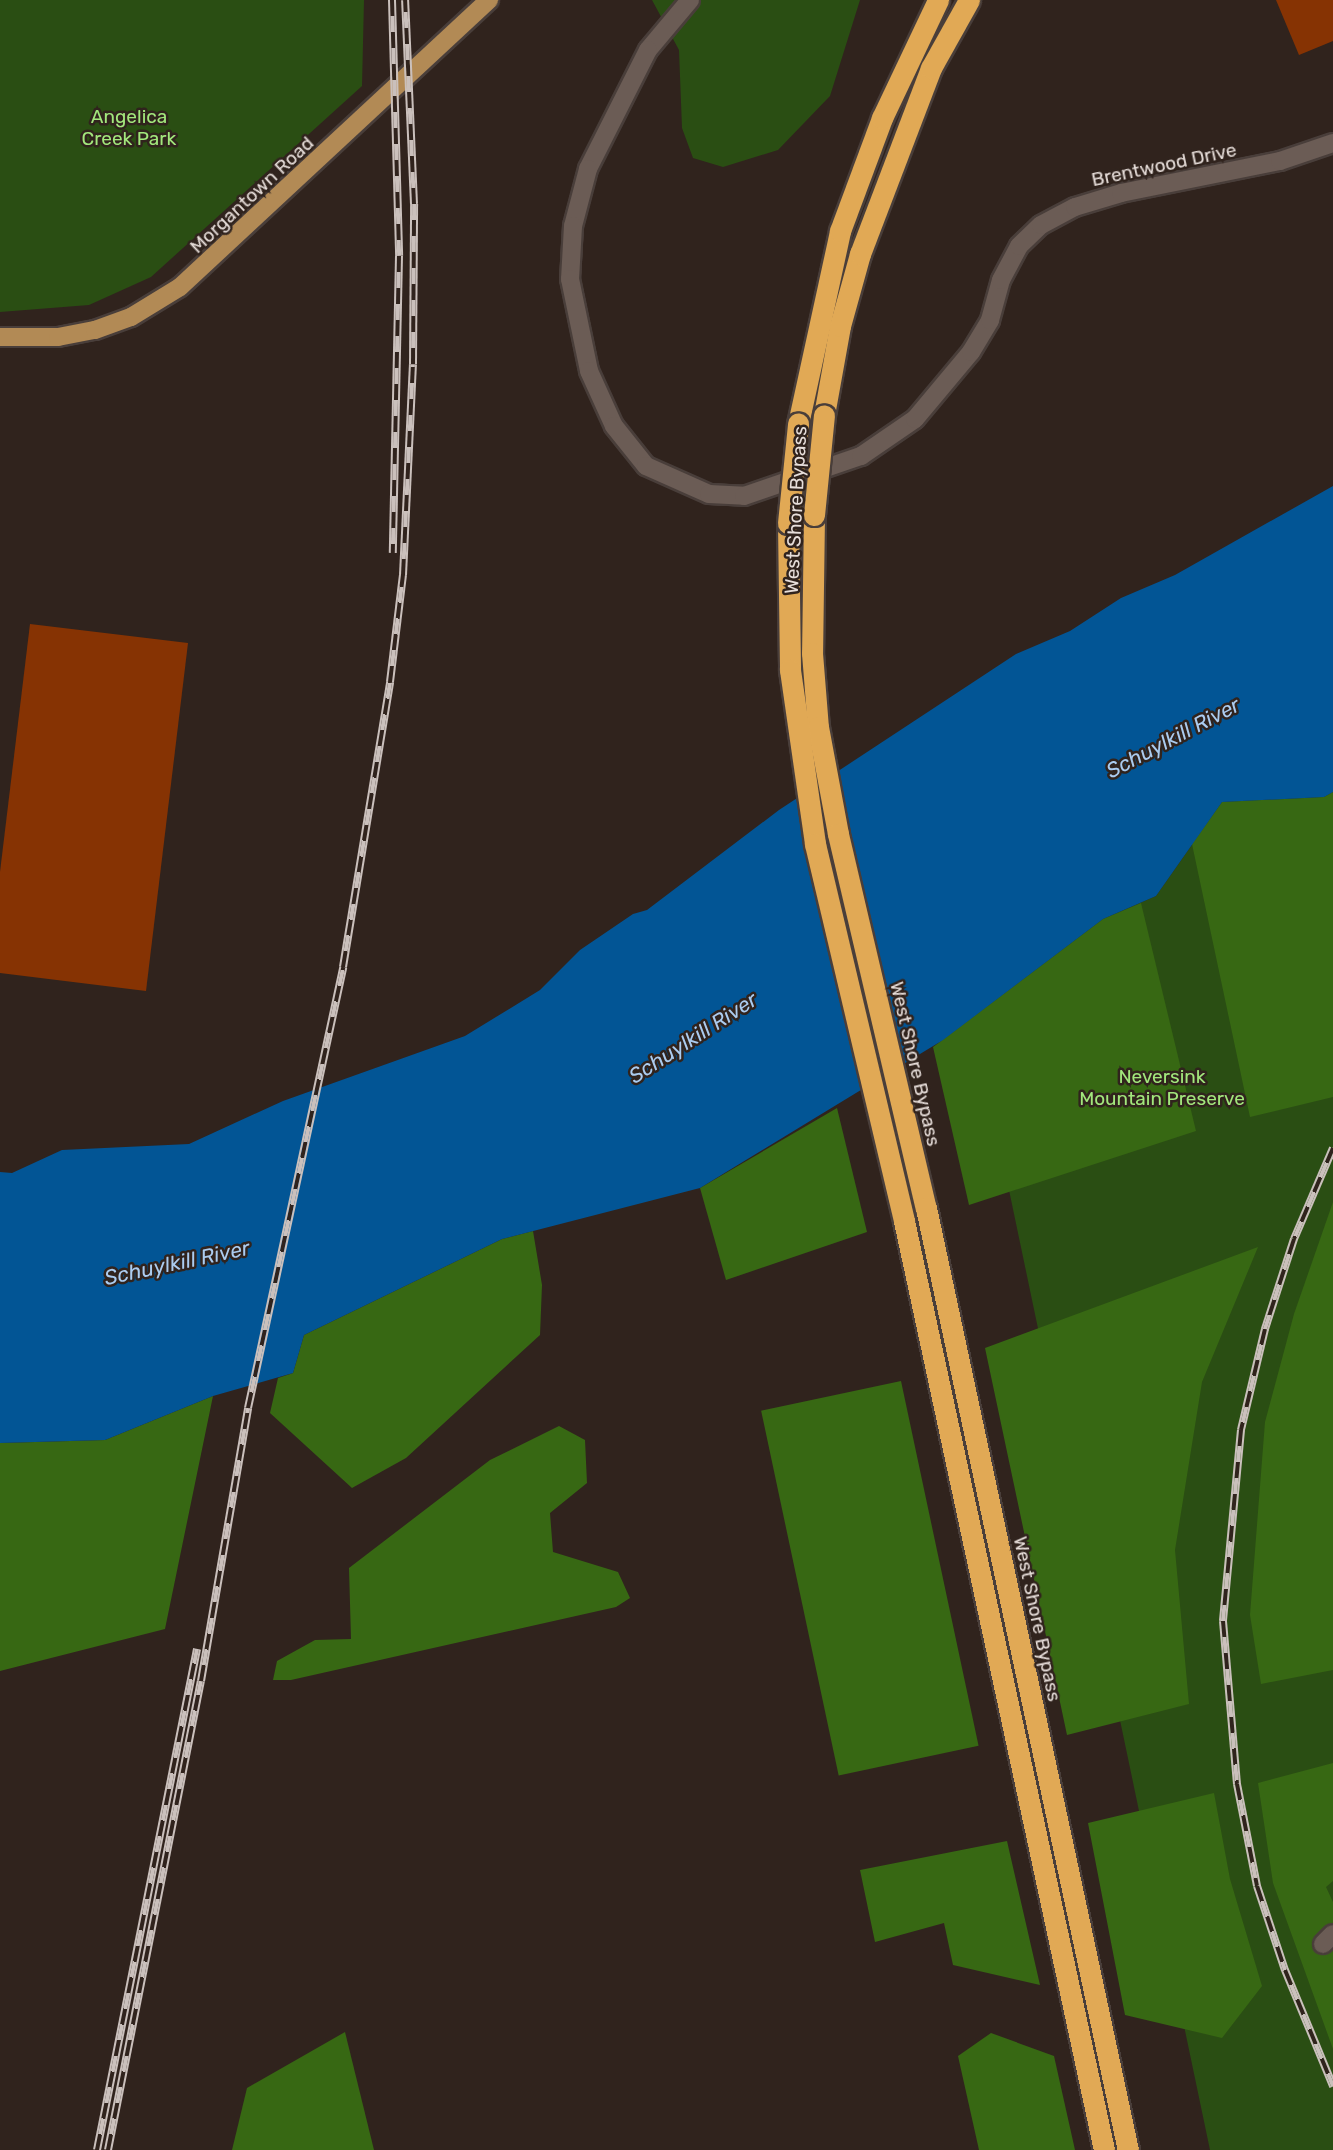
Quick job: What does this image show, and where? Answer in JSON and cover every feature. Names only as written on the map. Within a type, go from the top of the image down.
[{"type":"highway","name":"West Shore Bypass","points":[[938,0],[881,118],[840,231],[798,424],[788,523],[790,670],[815,844],[904,1221],[1104,2150]]},
{"type":"highway","name":"West Shore Bypass","points":[[969,0],[912,112],[860,254],[824,415],[814,515],[812,653],[818,727],[838,834],[926,1208],[1128,2150]]},
{"type":"main road","name":"Morgantown Road","points":[[0,337],[58,337],[95,330],[131,317],[180,287],[489,0]]},
{"type":"street","name":"Brentwood Drive","points":[[690,0],[648,50],[588,169],[573,226],[570,279],[589,371],[614,426],[646,466],[709,494],[744,496],[861,456],[915,419],[971,352],[990,320],[1001,280],[1019,247],[1041,225],[1075,207],[1121,193],[1280,161],[1333,143]]},
{"type":"green space","name":"Angelica Creek Park","points":[[0,0],[364,0],[362,86],[151,277],[89,305],[0,312]]},
{"type":"green space","points":[[652,0],[860,0],[830,96],[778,150],[723,167],[693,158],[682,128],[679,50]]},
{"type":"green space","name":"Neversink Mountain Preserve","points":[[1333,792],[1333,2150],[1210,2150],[973,1018],[1103,919],[1156,896],[1222,802],[1324,797]]},
{"type":"green space","points":[[1333,792],[1333,1097],[1250,1117],[1192,844],[1222,802],[1324,797]]},
{"type":"green space","points":[[1141,903],[1196,1131],[969,1205],[933,1047],[1103,919]]},
{"type":"green space","points":[[837,1108],[867,1232],[726,1280],[700,1188]]},
{"type":"green space","points":[[1333,1202],[1333,1670],[1261,1684],[1250,1615],[1265,1422],[1294,1314]]},
{"type":"green space","points":[[533,1231],[542,1285],[540,1335],[406,1458],[352,1488],[270,1413],[278,1378],[293,1373],[304,1335],[502,1239]]},
{"type":"green space","points":[[1258,1247],[1202,1382],[1175,1550],[1189,1704],[1067,1735],[985,1348]]},
{"type":"green space","points":[[901,1381],[979,1746],[839,1776],[761,1411]]},
{"type":"green space","points":[[213,1396],[165,1629],[0,1671],[0,1443],[105,1440]]},
{"type":"green space","points":[[559,1426],[585,1440],[587,1483],[550,1513],[553,1552],[618,1572],[630,1598],[616,1607],[291,1680],[273,1680],[277,1661],[315,1640],[351,1639],[349,1568],[490,1460]]},
{"type":"green space","points":[[1333,1763],[1333,1881],[1326,1887],[1333,1902],[1333,2049],[1273,1883],[1258,1783]]},
{"type":"green space","points":[[1214,1793],[1230,1879],[1262,1986],[1222,2038],[1125,2015],[1088,1823]]},
{"type":"green space","points":[[1007,1841],[1040,1985],[953,1965],[944,1923],[875,1942],[860,1870]]},
{"type":"green space","points":[[345,2032],[374,2150],[232,2150],[247,2088]]},
{"type":"green space","points":[[991,2033],[1054,2056],[1075,2150],[979,2150],[958,2056]]},
{"type":"water","name":"Schuylkill River","points":[[1333,486],[1333,792],[1324,797],[1222,802],[1156,896],[1103,919],[943,1040],[700,1188],[502,1239],[304,1335],[293,1373],[213,1396],[105,1440],[0,1443],[0,1172],[12,1173],[62,1150],[189,1144],[283,1101],[465,1036],[540,990],[580,950],[633,914],[647,910],[779,810],[1016,654],[1070,631],[1121,598],[1175,575]]},
{"type":"building","points":[[1276,0],[1333,0],[1333,41],[1299,55]]},
{"type":"building","points":[[30,624],[188,643],[146,991],[0,973],[0,872]]},
{"type":"railway","points":[[392,0],[399,256],[393,553]]},
{"type":"railway","points":[[108,2150],[201,1681],[248,1408],[343,967],[390,682],[403,575],[413,364],[414,204],[405,0]]},
{"type":"railway","points":[[1333,1148],[1294,1239],[1265,1329],[1241,1430],[1223,1621],[1237,1784],[1257,1886],[1285,1970],[1333,2086]]},
{"type":"railway","points":[[97,2150],[197,1649]]}]
